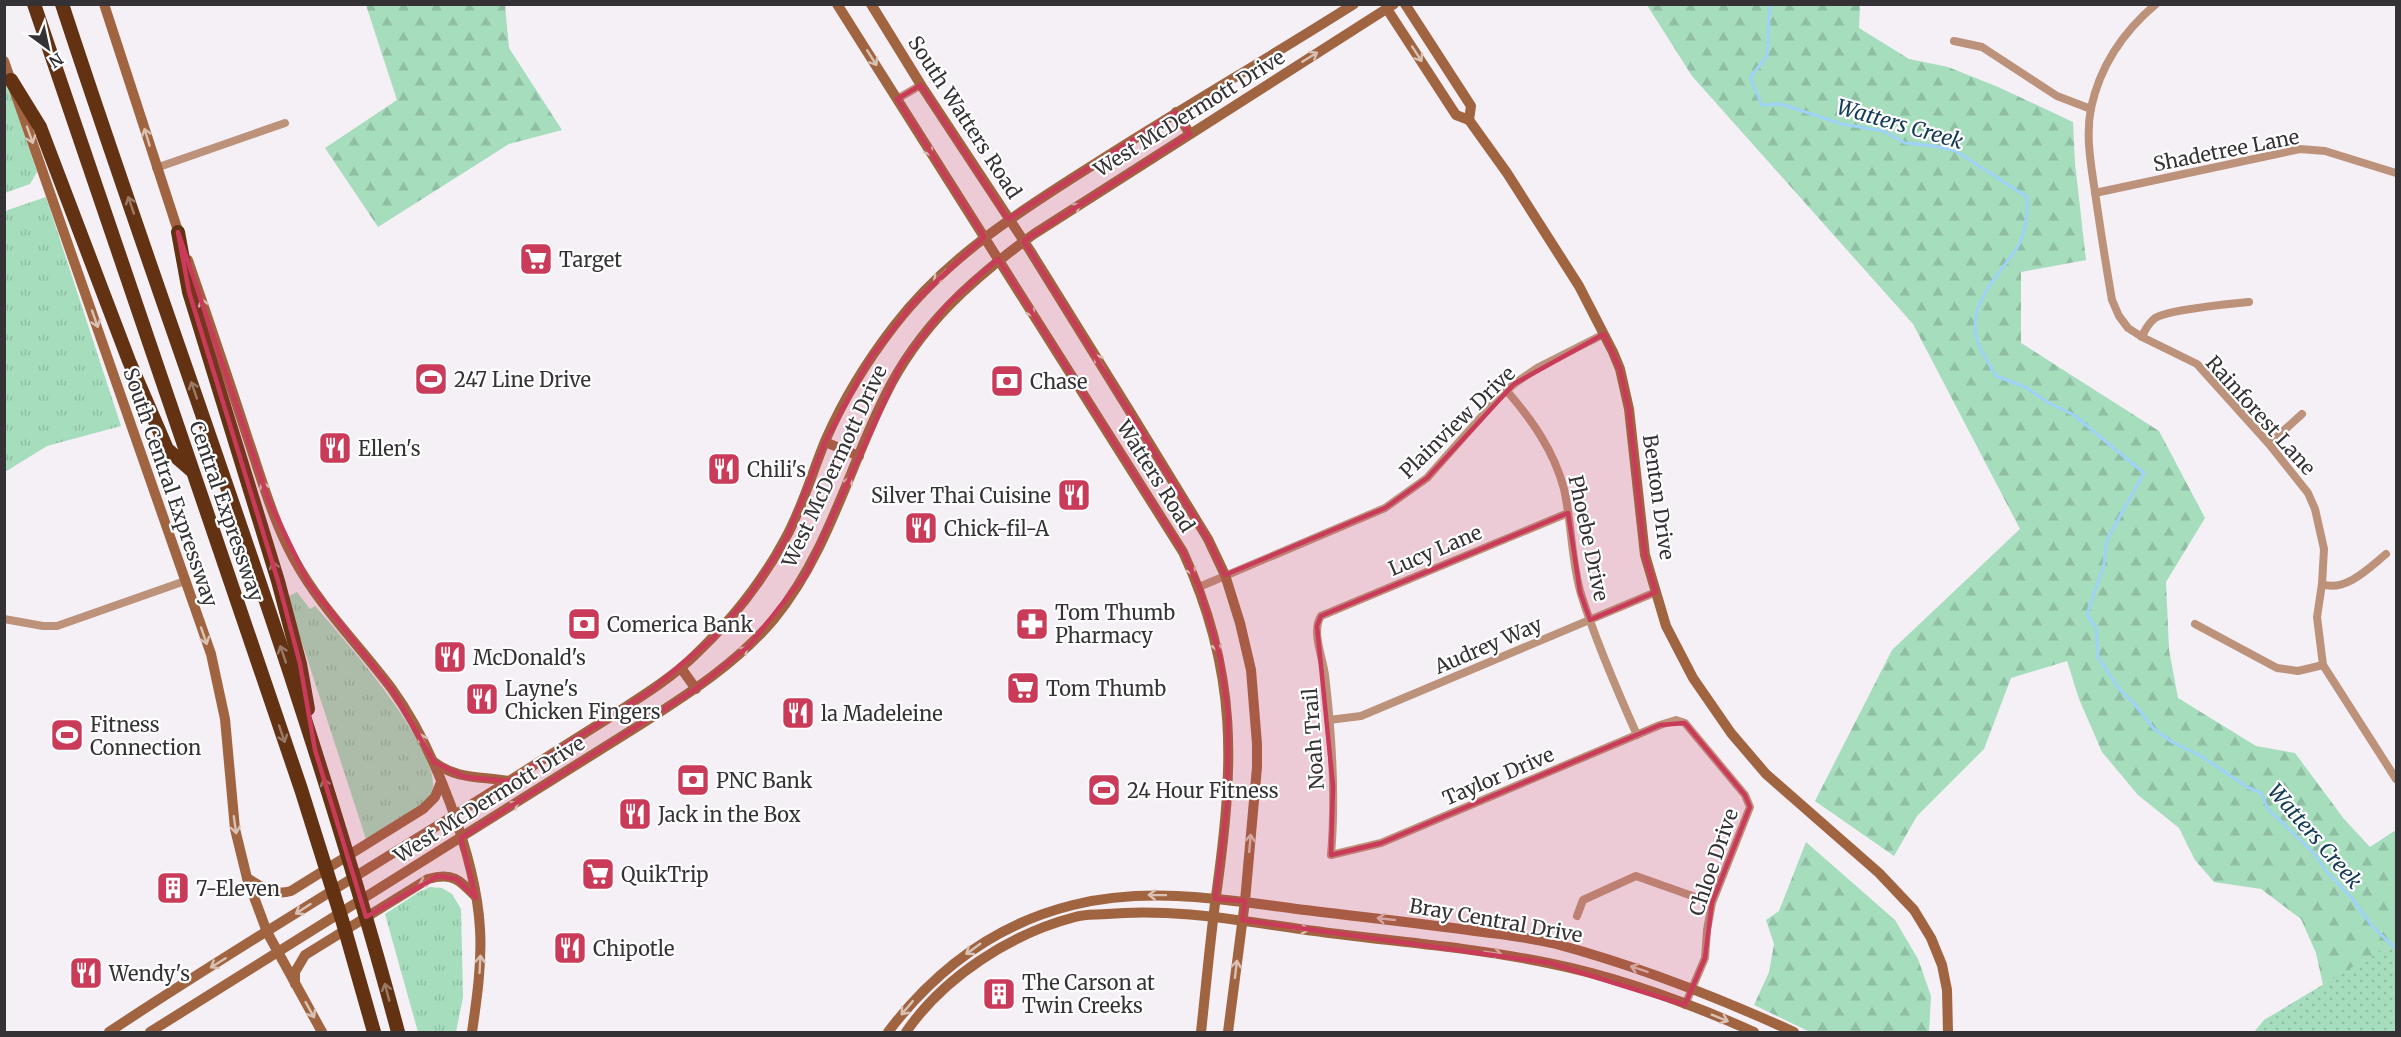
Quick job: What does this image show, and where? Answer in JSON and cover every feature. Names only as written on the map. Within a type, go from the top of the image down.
[{"type":"highway","name":"Central Expressway","points":[[34,4],[317,839],[374,1032]]},
{"type":"highway","name":"Central Expressway","points":[[62,4],[315,750],[398,1032]]},
{"type":"highway","points":[[11,80],[40,127],[129,361],[167,449],[193,472]]},
{"type":"highway","points":[[178,232],[189,292],[258,513],[298,654],[315,750]]},
{"type":"main road","points":[[104,4],[156,168],[269,501],[293,558],[327,611],[393,691],[421,735],[434,762],[461,838],[476,898],[480,950],[472,1032]]},
{"type":"main road","name":"Watters Road","points":[[837,4],[1183,552],[1199,587],[1220,657],[1228,712],[1229,742],[1227,805],[1200,1032]]},
{"type":"main road","name":"South Watters Road","points":[[872,4],[921,85],[1009,219]]},
{"type":"main road","name":"West McDermott Drive","points":[[109,1032],[509,781],[681,668],[725,624],[751,593],[770,564],[786,539],[846,396],[870,357],[897,321],[934,281],[984,237],[1009,219],[1176,112],[1239,77],[1354,4]]},
{"type":"main road","name":"Benton Drive","points":[[1405,4],[1470,106],[1469,120]]},
{"type":"main road","name":"West McDermott Drive","points":[[150,1032],[696,689],[749,646],[774,619],[807,573],[826,535],[884,397],[901,365],[947,305],[998,260],[1024,241],[1389,6]]},
{"type":"main road","name":"Benton Drive","points":[[1389,6],[1456,115],[1469,120],[1507,173],[1572,276],[1604,334],[1620,369],[1629,409],[1645,555],[1666,626],[1693,678],[1742,746],[1785,792],[1879,873],[1914,910],[1942,965],[1947,990],[1948,1032]]},
{"type":"main road","name":"South Central Expressway","points":[[4,62],[211,654],[229,746],[235,829],[247,878],[267,932],[322,1032]]},
{"type":"main road","points":[[1176,112],[1190,134]]},
{"type":"main road","name":"Watters Road","points":[[1009,219],[1208,539],[1225,575],[1240,623],[1251,670],[1256,717],[1257,767],[1245,901],[1228,1032]]},
{"type":"main road","points":[[825,442],[859,456]]},
{"type":"main road","points":[[681,668],[696,689]]},
{"type":"main road","points":[[434,762],[444,770],[465,777],[487,777],[509,781]]},
{"type":"main road","points":[[247,878],[270,892],[291,891],[423,809],[435,797],[441,782]]},
{"type":"main road","points":[[295,984],[295,972],[305,955],[428,879],[448,876],[464,884],[476,898]]},
{"type":"main road","name":"Bray Central Drive","points":[[888,1032],[927,986],[978,945],[1022,922],[1098,900],[1160,895],[1245,901],[1423,923],[1554,944],[1642,970],[1694,989],[1794,1032]]},
{"type":"main road","points":[[906,1032],[934,998],[986,957],[1004,945],[1046,927],[1054,920],[1087,911],[1098,900]]},
{"type":"main road","name":"Bray Central Drive","points":[[1046,927],[1077,916],[1135,911],[1171,912],[1426,944],[1550,963],[1632,986],[1754,1032]]},
{"type":"street","name":"Rainforest Lane","points":[[2156,4],[2139,18],[2116,47],[2102,75],[2091,109],[2090,160],[2112,300],[2119,316],[2128,328],[2197,364],[2269,444],[2308,493],[2315,510],[2324,549],[2317,617],[2323,665],[2397,779]]},
{"type":"street","points":[[1954,41],[1982,47],[2057,96],[2091,109]]},
{"type":"street","points":[[897,99],[921,85]]},
{"type":"street","points":[[156,168],[285,123]]},
{"type":"street","name":"Shadetree Lane","points":[[2095,193],[2300,149],[2325,151],[2397,173]]},
{"type":"street","points":[[2142,337],[2148,325],[2158,316],[2216,304],[2249,302]]},
{"type":"street","name":"Plainview Drive","points":[[1199,587],[1363,520],[1385,508],[1427,478],[1507,391],[1537,368],[1604,334]]},
{"type":"street","name":"Phoebe Drive","points":[[1507,391],[1530,419],[1553,458],[1564,489],[1580,592],[1604,660],[1636,735]]},
{"type":"street","points":[[2269,444],[2302,414]]},
{"type":"street","name":"Lucy Lane","points":[[1318,621],[1321,616],[1329,612],[1568,513]]},
{"type":"street","points":[[2322,584],[2328,587],[2347,583],[2365,572],[2386,554]]},
{"type":"street","points":[[4,619],[43,626],[59,625],[185,581]]},
{"type":"street","name":"Audrey Way","points":[[1329,720],[1360,716],[1656,592]]},
{"type":"street","name":"Noah Trail","points":[[1318,621],[1329,720],[1333,786],[1332,855]]},
{"type":"street","points":[[2195,624],[2277,668],[2298,671],[2323,665]]},
{"type":"street","name":"Taylor Drive","points":[[1332,855],[1381,843],[1676,720]]},
{"type":"street","name":"Chloe Drive","points":[[1676,720],[1691,728],[1746,795],[1750,807],[1712,903],[1705,958],[1694,989],[1685,1005]]},
{"type":"street","points":[[1577,916],[1583,900],[1636,876],[1712,903]]},
{"type":"highlighted area","points":[[921,85],[1008,219],[1176,112],[1190,134],[1024,241],[1208,539],[1225,575],[1385,508],[1427,478],[1514,384],[1604,334],[1620,369],[1629,409],[1645,555],[1656,592],[1590,620],[1580,592],[1568,513],[1321,616],[1317,626],[1333,786],[1331,855],[1381,843],[1660,725],[1685,723],[1745,795],[1750,807],[1712,903],[1705,958],[1694,989],[1685,1005],[1550,963],[1242,920],[1245,901],[1215,899],[1227,805],[1228,713],[1220,657],[1199,587],[1183,552],[998,259],[947,305],[901,365],[807,573],[749,646],[696,689],[461,838],[476,898],[456,879],[438,876],[366,917],[315,750],[300,664],[278,581],[189,292],[178,232],[269,501],[308,582],[393,691],[434,762],[465,777],[509,781],[650,691],[713,638],[751,593],[786,539],[825,442],[870,358],[915,301],[984,237],[897,99]]},
{"type":"green space","points":[[366,5],[505,5],[509,48],[562,130],[509,144],[378,227],[325,148],[397,100]]},
{"type":"green space","points":[[1647,5],[1860,5],[1859,28],[1909,59],[1948,67],[1998,87],[2073,122],[2075,163],[2086,260],[2021,272],[2021,343],[2159,431],[2205,518],[2166,582],[2169,650],[2178,698],[2256,746],[2295,753],[2344,819],[2370,847],[2396,830],[2396,1032],[2254,1032],[2323,985],[2316,953],[2301,919],[2261,889],[2214,882],[2195,860],[2179,828],[2138,795],[2102,752],[2079,699],[2067,661],[2011,678],[1984,749],[1917,816],[1894,856],[1815,801],[1892,650],[2020,529],[1913,324],[1692,76]]},
{"type":"green space","points":[[4,80],[6,80],[37,172],[30,184],[5,193]]},
{"type":"green space","points":[[46,197],[121,426],[47,446],[5,472],[5,211]]},
{"type":"green space","points":[[297,592],[310,609],[315,606],[390,697],[424,753],[432,777],[431,795],[421,806],[366,839],[287,597]]},
{"type":"green space","points":[[1806,842],[1895,920],[1918,959],[1931,996],[1929,1032],[1810,1032],[1754,1005],[1769,972],[1774,944],[1766,920],[1779,911]]},
{"type":"green space","points":[[430,887],[442,888],[452,894],[461,909],[463,997],[456,1032],[418,1032],[385,914]]},
{"type":"green space","points":[[2396,941],[2396,1032],[2254,1032],[2264,1020]]},
{"type":"waterway","name":"Watters Creek","points":[[1770,4],[1767,56],[1750,78],[1762,105],[1781,104],[1842,124],[1883,131],[1905,143],[1956,151],[2027,197],[2027,218],[2022,238],[1989,287],[1979,307],[1975,329],[1980,347],[1996,376],[2025,387],[2049,403],[2074,415],[2144,473],[2107,540],[2104,564],[2087,615],[2096,627],[2098,657],[2120,690],[2132,701],[2153,728],[2172,742],[2201,756],[2247,787],[2261,793],[2268,809],[2315,854],[2327,872],[2351,897],[2373,927],[2396,949]]},
{"type":"place","name":"Target","points":[[536,259]]},
{"type":"place","name":"247 Line Drive","points":[[431,379]]},
{"type":"place","name":"Chase","points":[[1007,381]]},
{"type":"place","name":"Ellen's","points":[[335,448]]},
{"type":"place","name":"Chili's","points":[[724,469]]},
{"type":"place","name":"Silver Thai Cuisine","points":[[1074,495]]},
{"type":"place","name":"Chick-fil-A","points":[[921,528]]},
{"type":"place","name":"Comerica Bank","points":[[584,624]]},
{"type":"place","name":"Tom Thumb Pharmacy","points":[[1032,624]]},
{"type":"place","name":"McDonald's","points":[[450,657]]},
{"type":"place","name":"Tom Thumb","points":[[1023,688]]},
{"type":"place","name":"Layne's Chicken Fingers","points":[[482,699]]},
{"type":"place","name":"la Madeleine","points":[[798,713]]},
{"type":"place","name":"Fitness Connection","points":[[67,735]]},
{"type":"place","name":"PNC Bank","points":[[693,780]]},
{"type":"place","name":"24 Hour Fitness","points":[[1104,790]]},
{"type":"place","name":"Jack in the Box","points":[[635,814]]},
{"type":"place","name":"QuikTrip","points":[[598,874]]},
{"type":"place","name":"7-Eleven","points":[[173,888]]},
{"type":"place","name":"Chipotle","points":[[570,948]]},
{"type":"place","name":"Wendy's","points":[[86,973]]},
{"type":"place","name":"The Carson at Twin Creeks","points":[[999,994]]}]
